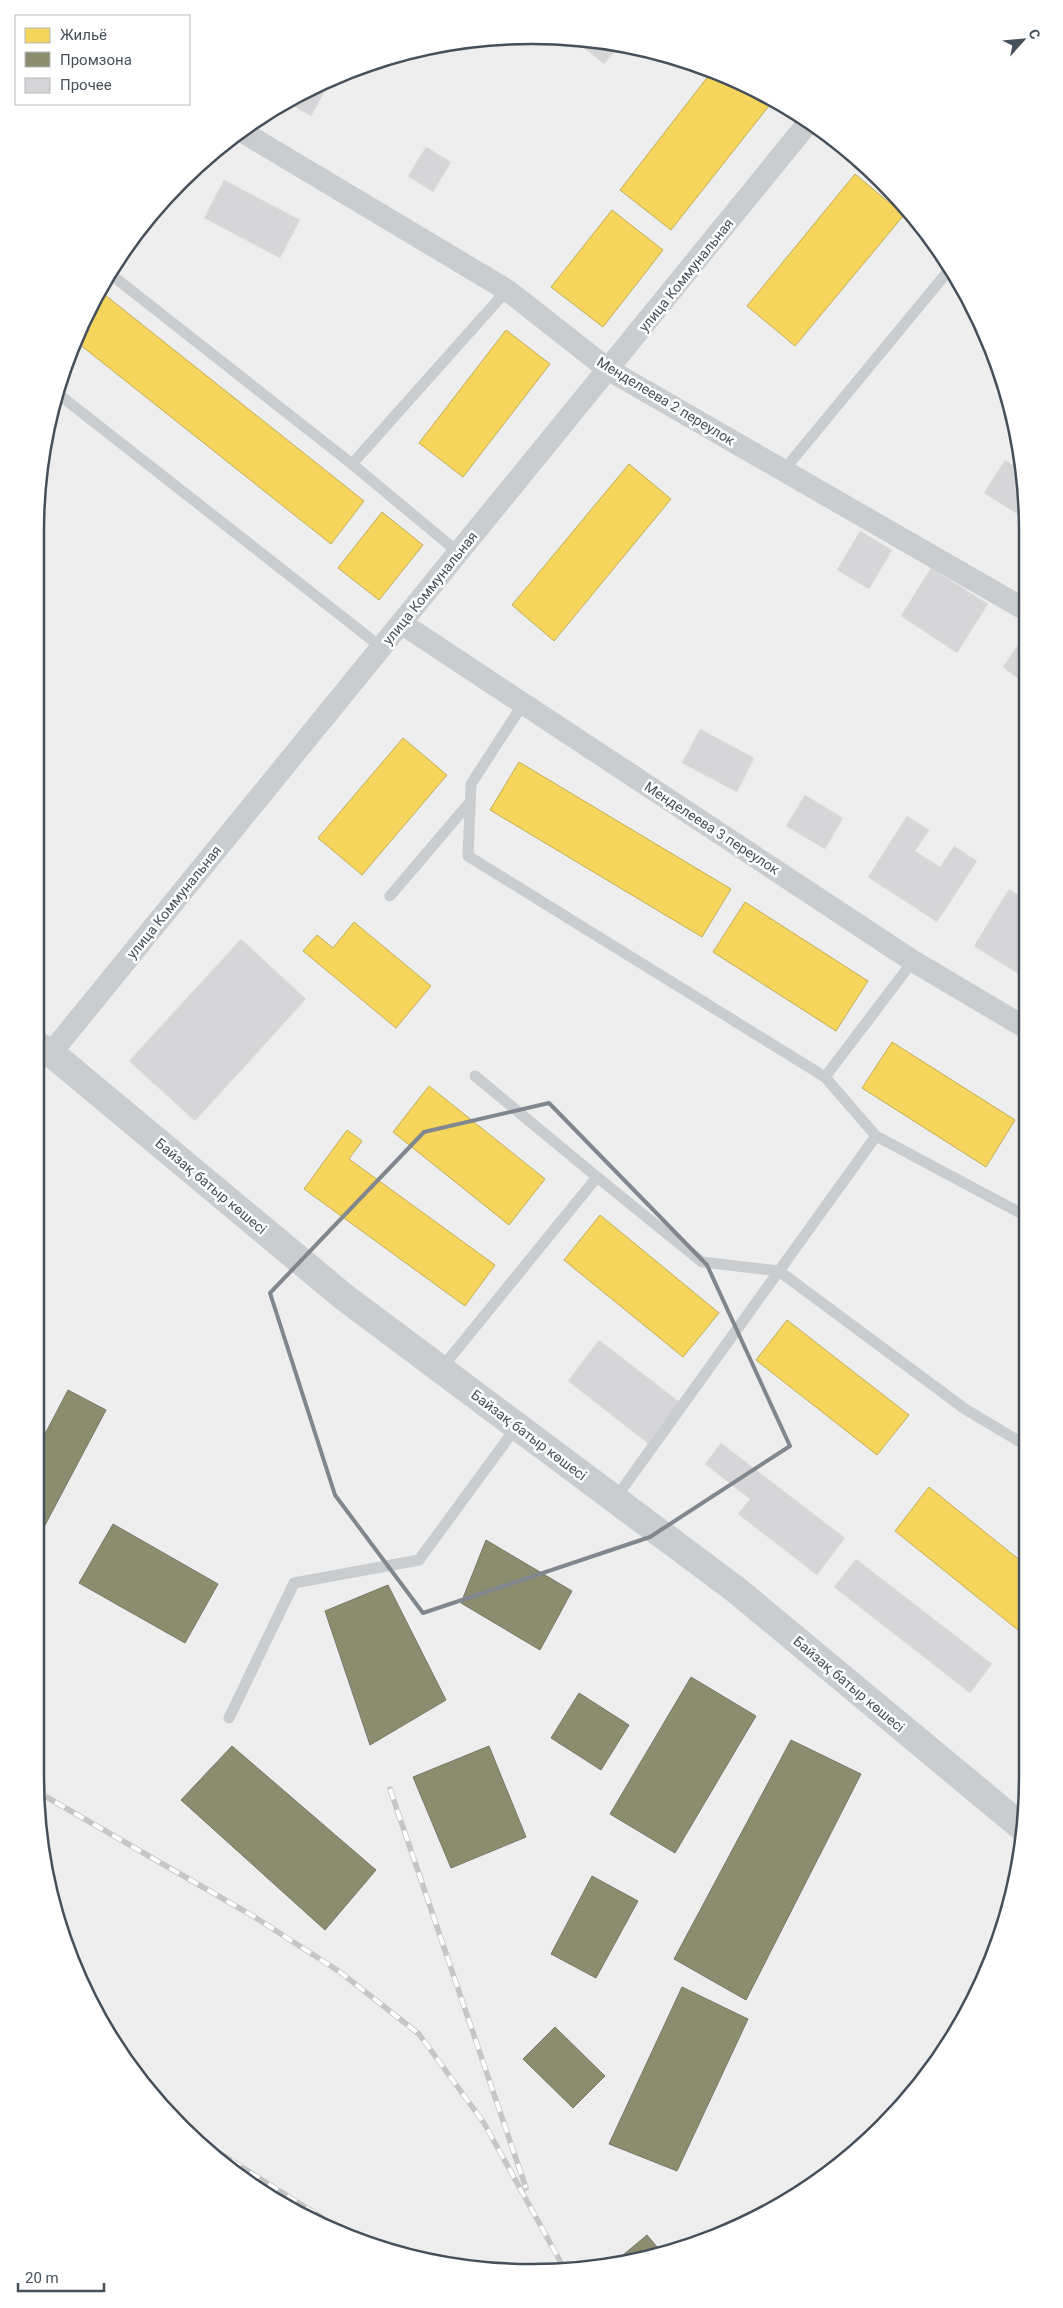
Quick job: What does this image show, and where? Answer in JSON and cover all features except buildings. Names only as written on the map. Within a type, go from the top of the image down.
[{"type":"main road","name":"Байзақ батыр көшесі","points":[[44,1050],[344,1296],[734,1589],[1017,1823]]},
{"type":"street","name":"улица Коммунальная","points":[[44,1048],[459,553],[804,128]]},
{"type":"street","name":"Менделеева 2 переулок","points":[[248,135],[507,290],[609,370],[1019,606]]},
{"type":"street","name":"Менделеева 3 переулок","points":[[401,623],[913,961],[1019,1024]]},
{"type":"lane","points":[[784,470],[945,274]]},
{"type":"lane","points":[[115,278],[352,464],[459,553]]},
{"type":"lane","points":[[352,464],[507,290]]},
{"type":"lane","points":[[63,397],[381,647]]},
{"type":"lane","points":[[523,704],[471,784],[468,856],[825,1077],[876,1136],[1019,1212]]},
{"type":"lane","points":[[390,896],[470,802]]},
{"type":"lane","points":[[825,1077],[913,961]]},
{"type":"lane","points":[[475,1076],[702,1262],[779,1271],[965,1409],[1019,1441]]},
{"type":"lane","points":[[615,1499],[876,1136]]},
{"type":"lane","points":[[440,1369],[597,1177]]},
{"type":"lane","points":[[229,1718],[294,1583],[419,1560],[517,1426]]},
{"type":"highlighted area","points":[[549,1103],[707,1265],[790,1446],[650,1537],[423,1613],[335,1495],[270,1293],[424,1132]]},
{"type":"railway","points":[[390,1789],[526,2188]]},
{"type":"railway","points":[[45,1796],[253,1916],[340,1972],[419,2034],[484,2123],[561,2263]]},
{"type":"railway","points":[[234,2162],[317,2214]]}]
